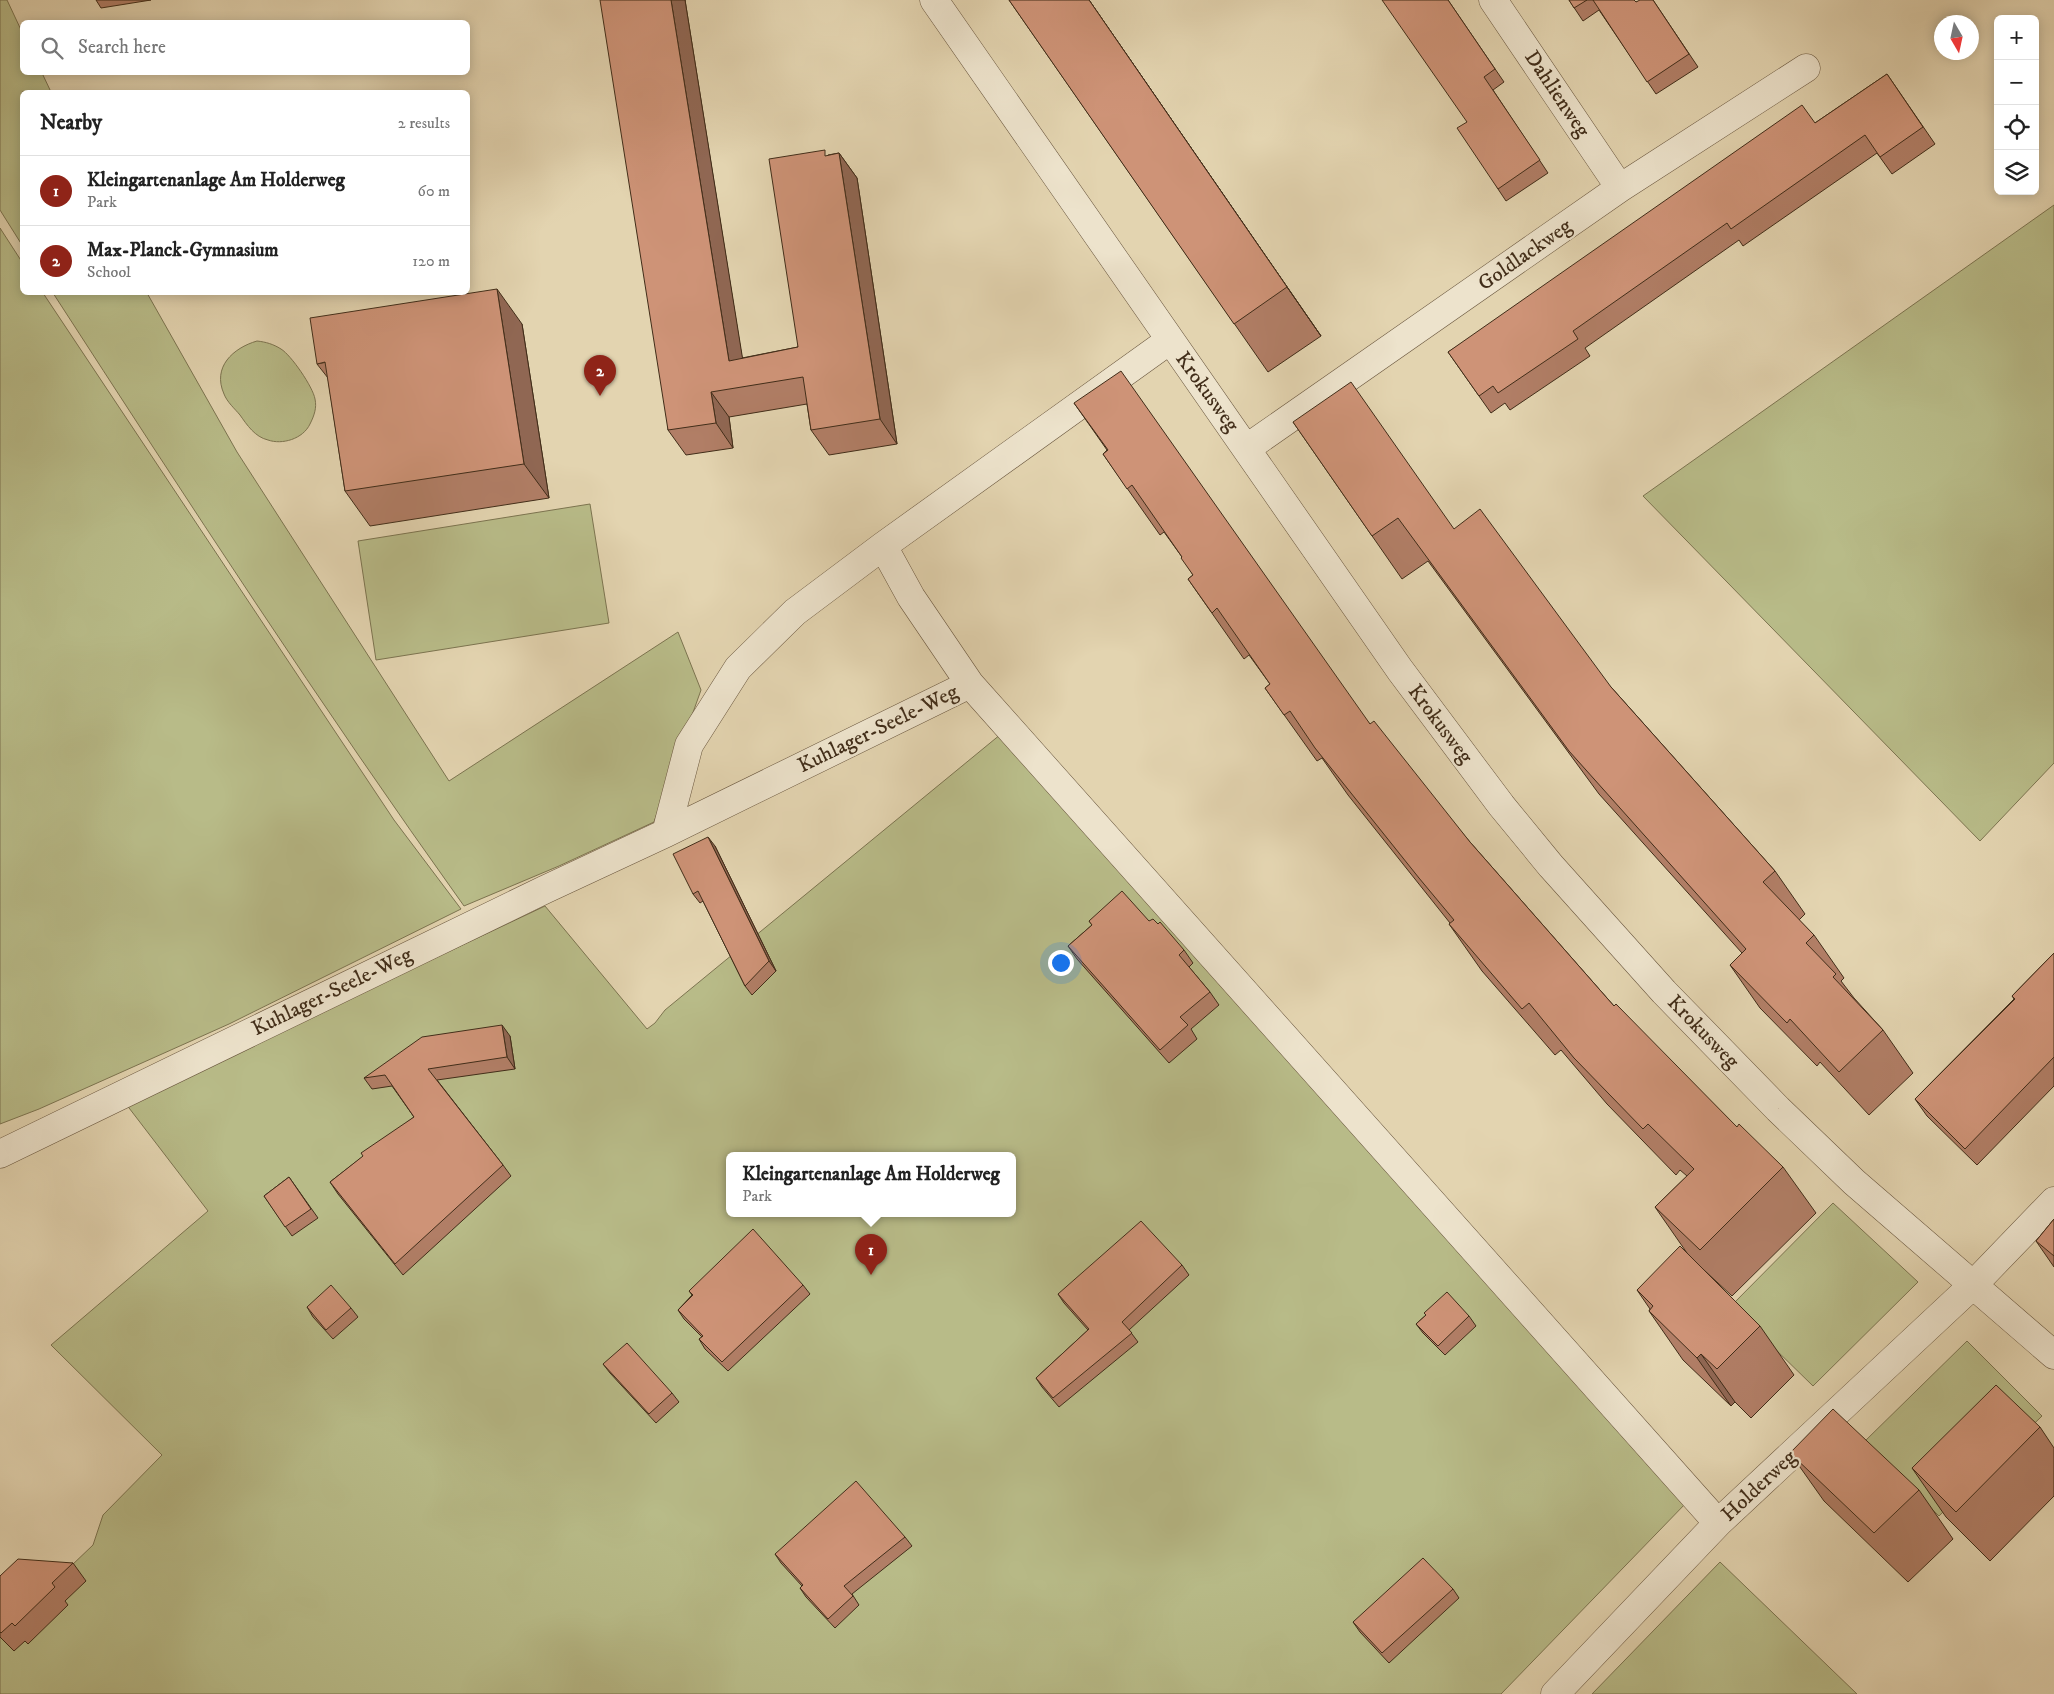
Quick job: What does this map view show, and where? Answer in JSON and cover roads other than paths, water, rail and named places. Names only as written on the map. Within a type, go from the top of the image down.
[{"type":"street","name":"Krokusweg","points":[[934,0],[1400,670],[1501,805],[1551,866],[1664,992],[1771,1102],[1854,1182],[2054,1355]]},
{"type":"street","name":"Dahlienweg","points":[[1493,0],[1620,188]]},
{"type":"street","name":"Goldlackweg","points":[[1247,448],[1620,188],[1806,68]]},
{"type":"street","points":[[666,833],[689,745],[738,668],[795,612],[883,546],[1170,340]]},
{"type":"street","name":"Kuhlager-Seele-Weg","points":[[0,1154],[666,833],[970,684],[911,597],[883,546]]},
{"type":"street","points":[[970,684],[1718,1523]]},
{"type":"street","name":"Holderweg","points":[[1555,1694],[1718,1523],[1974,1284],[2054,1201]]},
{"type":"place","name":"Max-Planck-Gymnasium","points":[[600,396]]},
{"type":"place","name":"Kleingartenanlage Am Holderweg","points":[[871,1275]]}]
